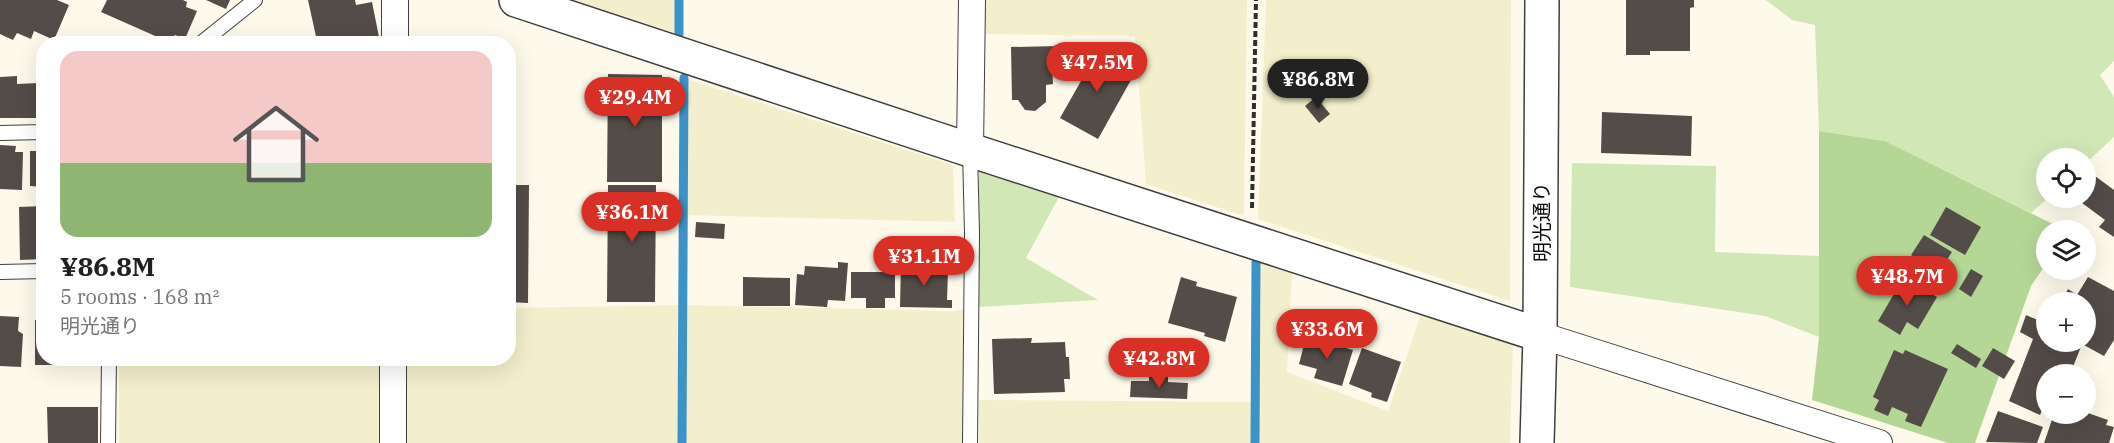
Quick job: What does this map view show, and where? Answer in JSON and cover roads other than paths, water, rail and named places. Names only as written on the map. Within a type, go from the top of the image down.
[{"type":"street","points":[[395,0],[395,36]]},
{"type":"street","points":[[516,0],[1252,242],[1879,443]]},
{"type":"street","points":[[970,150],[972,0]]},
{"type":"street","name":"明光通り","points":[[1537,443],[1542,0]]},
{"type":"street","points":[[393,366],[393,443]]},
{"type":"lane","points":[[210,36],[255,0]]},
{"type":"lane","points":[[0,133],[36,132]]},
{"type":"lane","points":[[970,150],[972,234],[970,443]]},
{"type":"lane","points":[[0,272],[36,271]]},
{"type":"lane","points":[[108,443],[109,366]]},
{"type":"waterway","points":[[679,0],[679,34]]},
{"type":"waterway","points":[[682,443],[684,78]]},
{"type":"waterway","points":[[1255,443],[1256,262]]}]
